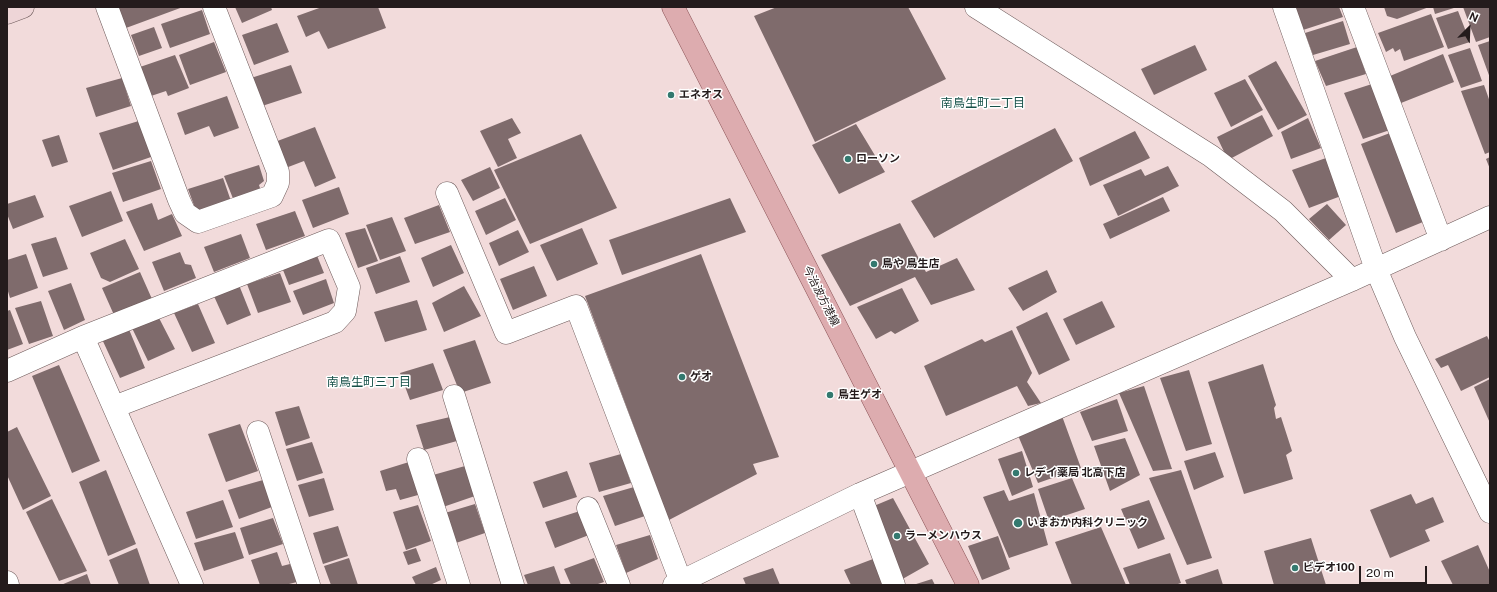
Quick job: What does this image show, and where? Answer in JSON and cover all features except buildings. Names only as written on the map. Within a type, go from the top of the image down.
[{"type":"main road","name":"今治波方港線","points":[[673,7],[968,585]]},
{"type":"street","points":[[7,13],[23,7]]},
{"type":"street","points":[[107,7],[179,200],[185,212],[198,222],[272,196],[278,183],[278,172],[214,7]]},
{"type":"street","points":[[976,7],[1211,156],[1283,211],[1352,280]]},
{"type":"street","points":[[1284,7],[1376,269],[1405,337],[1490,512]]},
{"type":"street","points":[[1354,7],[1441,240]]},
{"type":"street","points":[[448,193],[506,333],[576,306],[678,583],[860,494],[911,471],[1352,280],[1490,217]]},
{"type":"street","points":[[7,371],[83,337],[329,240],[349,287],[346,311],[335,322],[114,407]]},
{"type":"street","points":[[83,337],[192,585]]},
{"type":"street","points":[[454,396],[513,585]]},
{"type":"street","points":[[258,432],[309,585]]},
{"type":"street","points":[[418,459],[458,585]]},
{"type":"street","points":[[860,494],[894,585]]},
{"type":"street","points":[[588,508],[619,585]]},
{"type":"place","name":"エネオス","points":[[671,95]]},
{"type":"place","name":"ローソン","points":[[848,159]]},
{"type":"place","name":"鳥や 鳥生店","points":[[874,264]]},
{"type":"place","name":"ゲオ","points":[[682,377]]},
{"type":"place","name":"鳥生ゲオ","points":[[830,395]]},
{"type":"place","name":"レデイ薬局 北高下店","points":[[1016,473]]},
{"type":"place","name":"いまおか内科クリニック","points":[[1018,523]]},
{"type":"place","name":"ラーメンハウス","points":[[897,536]]},
{"type":"place","name":"ビデオ100","points":[[1295,568]]},
{"type":"district","name":"南鳥生町二丁目","points":[[983,103]]},
{"type":"district","name":"南鳥生町三丁目","points":[[369,382]]}]
